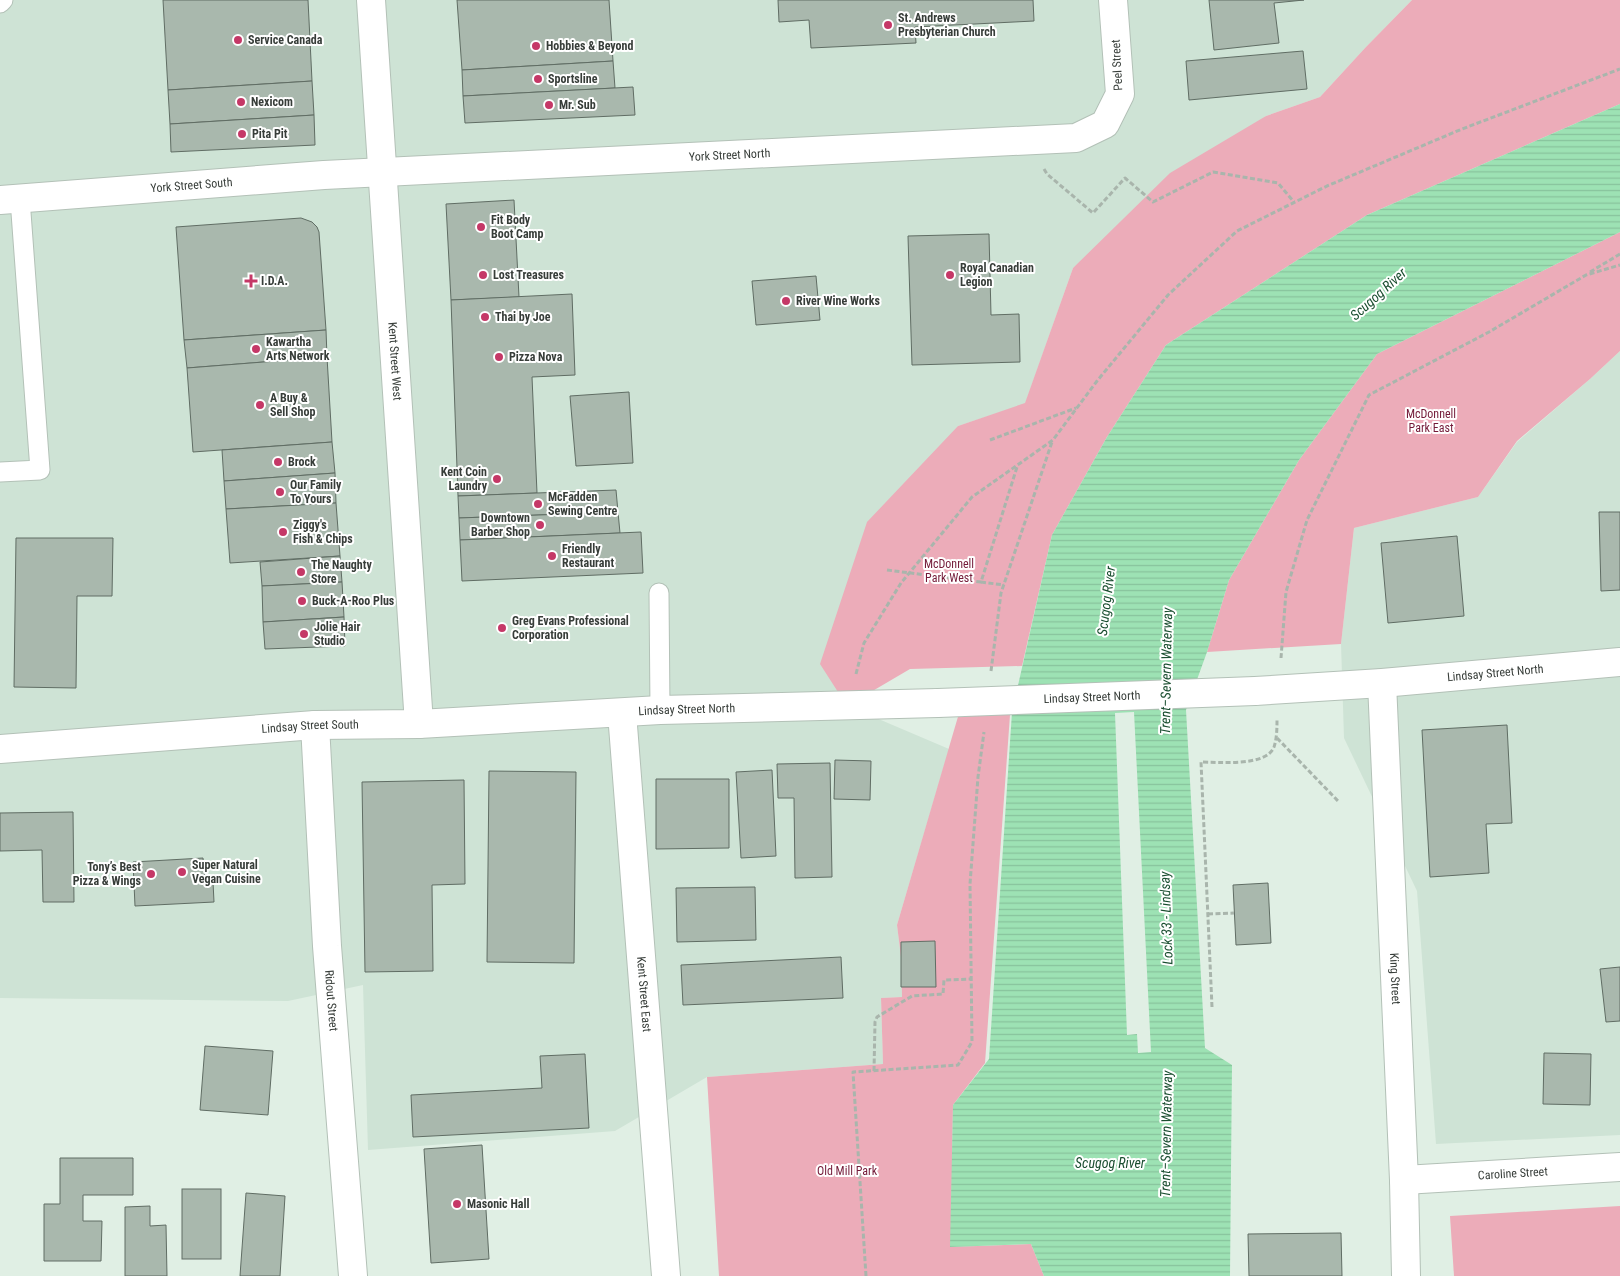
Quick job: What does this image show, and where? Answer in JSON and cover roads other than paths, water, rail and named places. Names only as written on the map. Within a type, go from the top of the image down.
[{"type":"street","name":"Kent Street West","points":[[371,0],[419,724]]},
{"type":"street","name":"Peel Street","points":[[1076,138],[1105,124],[1120,94],[1113,0]]},
{"type":"street","name":"York Street North","points":[[383,172],[1076,138]]},
{"type":"street","name":"York Street South","points":[[10,200],[383,172]]},
{"type":"street","name":"Lindsay Street North","points":[[622,713],[660,710],[848,706],[1267,690],[1382,683],[1620,662]]},
{"type":"street","points":[[1586,664],[1620,672]]},
{"type":"street","name":"King Street","points":[[1382,683],[1404,1180],[1406,1276]]},
{"type":"street","name":"Lindsay Street South","points":[[0,749],[315,725],[419,724],[622,713]]},
{"type":"street","name":"Kent Street East","points":[[622,713],[666,1276]]},
{"type":"street","name":"Ridout Street","points":[[315,725],[327,946],[353,1276]]},
{"type":"street","name":"Caroline Street","points":[[1404,1180],[1620,1167]]},
{"type":"lane","points":[[0,3],[3,0]]},
{"type":"lane","points":[[0,472],[40,470],[10,200]]},
{"type":"lane","points":[[660,592],[660,710]]},
{"type":"water","name":"Scugog River","points":[[1620,104],[1620,232],[1377,354],[1299,460],[1229,580],[1207,652],[1186,710],[1205,1048],[1232,1065],[1230,1276],[1044,1276],[1031,1244],[950,1247],[953,1105],[989,1059],[1012,712],[1052,535],[1107,437],[1166,345],[1367,215]],"holes":[[[1134,712],[1151,1052],[1138,1053],[1137,1034],[1127,1035],[1115,713]]]},
{"type":"place","name":"St. Andrews Presbyterian Church","points":[[888,25]]},
{"type":"place","name":"Service Canada","points":[[238,40]]},
{"type":"place","name":"Hobbies & Beyond","points":[[536,46]]},
{"type":"place","name":"Sportsline","points":[[538,79]]},
{"type":"place","name":"Nexicom","points":[[241,102]]},
{"type":"place","name":"Mr. Sub","points":[[549,105]]},
{"type":"place","name":"Pita Pit","points":[[242,134]]},
{"type":"place","name":"Fit Body Boot Camp","points":[[481,227]]},
{"type":"place","name":"Lost Treasures","points":[[483,275]]},
{"type":"place","name":"Royal Canadian Legion","points":[[950,275]]},
{"type":"place","name":"I.D.A.","points":[[251,281]]},
{"type":"place","name":"River Wine Works","points":[[786,301]]},
{"type":"place","name":"Thai by Joe","points":[[485,317]]},
{"type":"place","name":"Kawartha Arts Network","points":[[256,349]]},
{"type":"place","name":"Pizza Nova","points":[[499,357]]},
{"type":"place","name":"A Buy & Sell Shop","points":[[260,405]]},
{"type":"place","name":"Brock","points":[[278,462]]},
{"type":"place","name":"Kent Coin Laundry","points":[[497,479]]},
{"type":"place","name":"Our Family To Yours","points":[[280,492]]},
{"type":"place","name":"McFadden Sewing Centre","points":[[538,504]]},
{"type":"place","name":"Downtown Barber Shop","points":[[540,525]]},
{"type":"place","name":"Ziggy's Fish & Chips","points":[[283,532]]},
{"type":"place","name":"Friendly Restaurant","points":[[552,556]]},
{"type":"place","name":"The Naughty Store","points":[[301,572]]},
{"type":"place","name":"Buck-A-Roo Plus","points":[[302,601]]},
{"type":"place","name":"Greg Evans Professional Corporation","points":[[502,628]]},
{"type":"place","name":"Jolie Hair Studio","points":[[304,634]]},
{"type":"place","name":"Super Natural Vegan Cuisine","points":[[182,872]]},
{"type":"place","name":"Tony’s Best Pizza & Wings","points":[[151,874]]},
{"type":"place","name":"Masonic Hall","points":[[457,1204]]},
{"type":"park label","name":"McDonnell Park East","points":[[1431,421]]},
{"type":"park label","name":"McDonnell Park West","points":[[949,571]]},
{"type":"park label","name":"Old Mill Park","points":[[847,1171]]},
{"type":"water label","name":"Trent–Severn Waterway","points":[[1166,671]]},
{"type":"water label","name":"Lock 33 - Lindsay","points":[[1166,918]]},
{"type":"water label","name":"Trent–Severn Waterway","points":[[1166,1134]]}]
